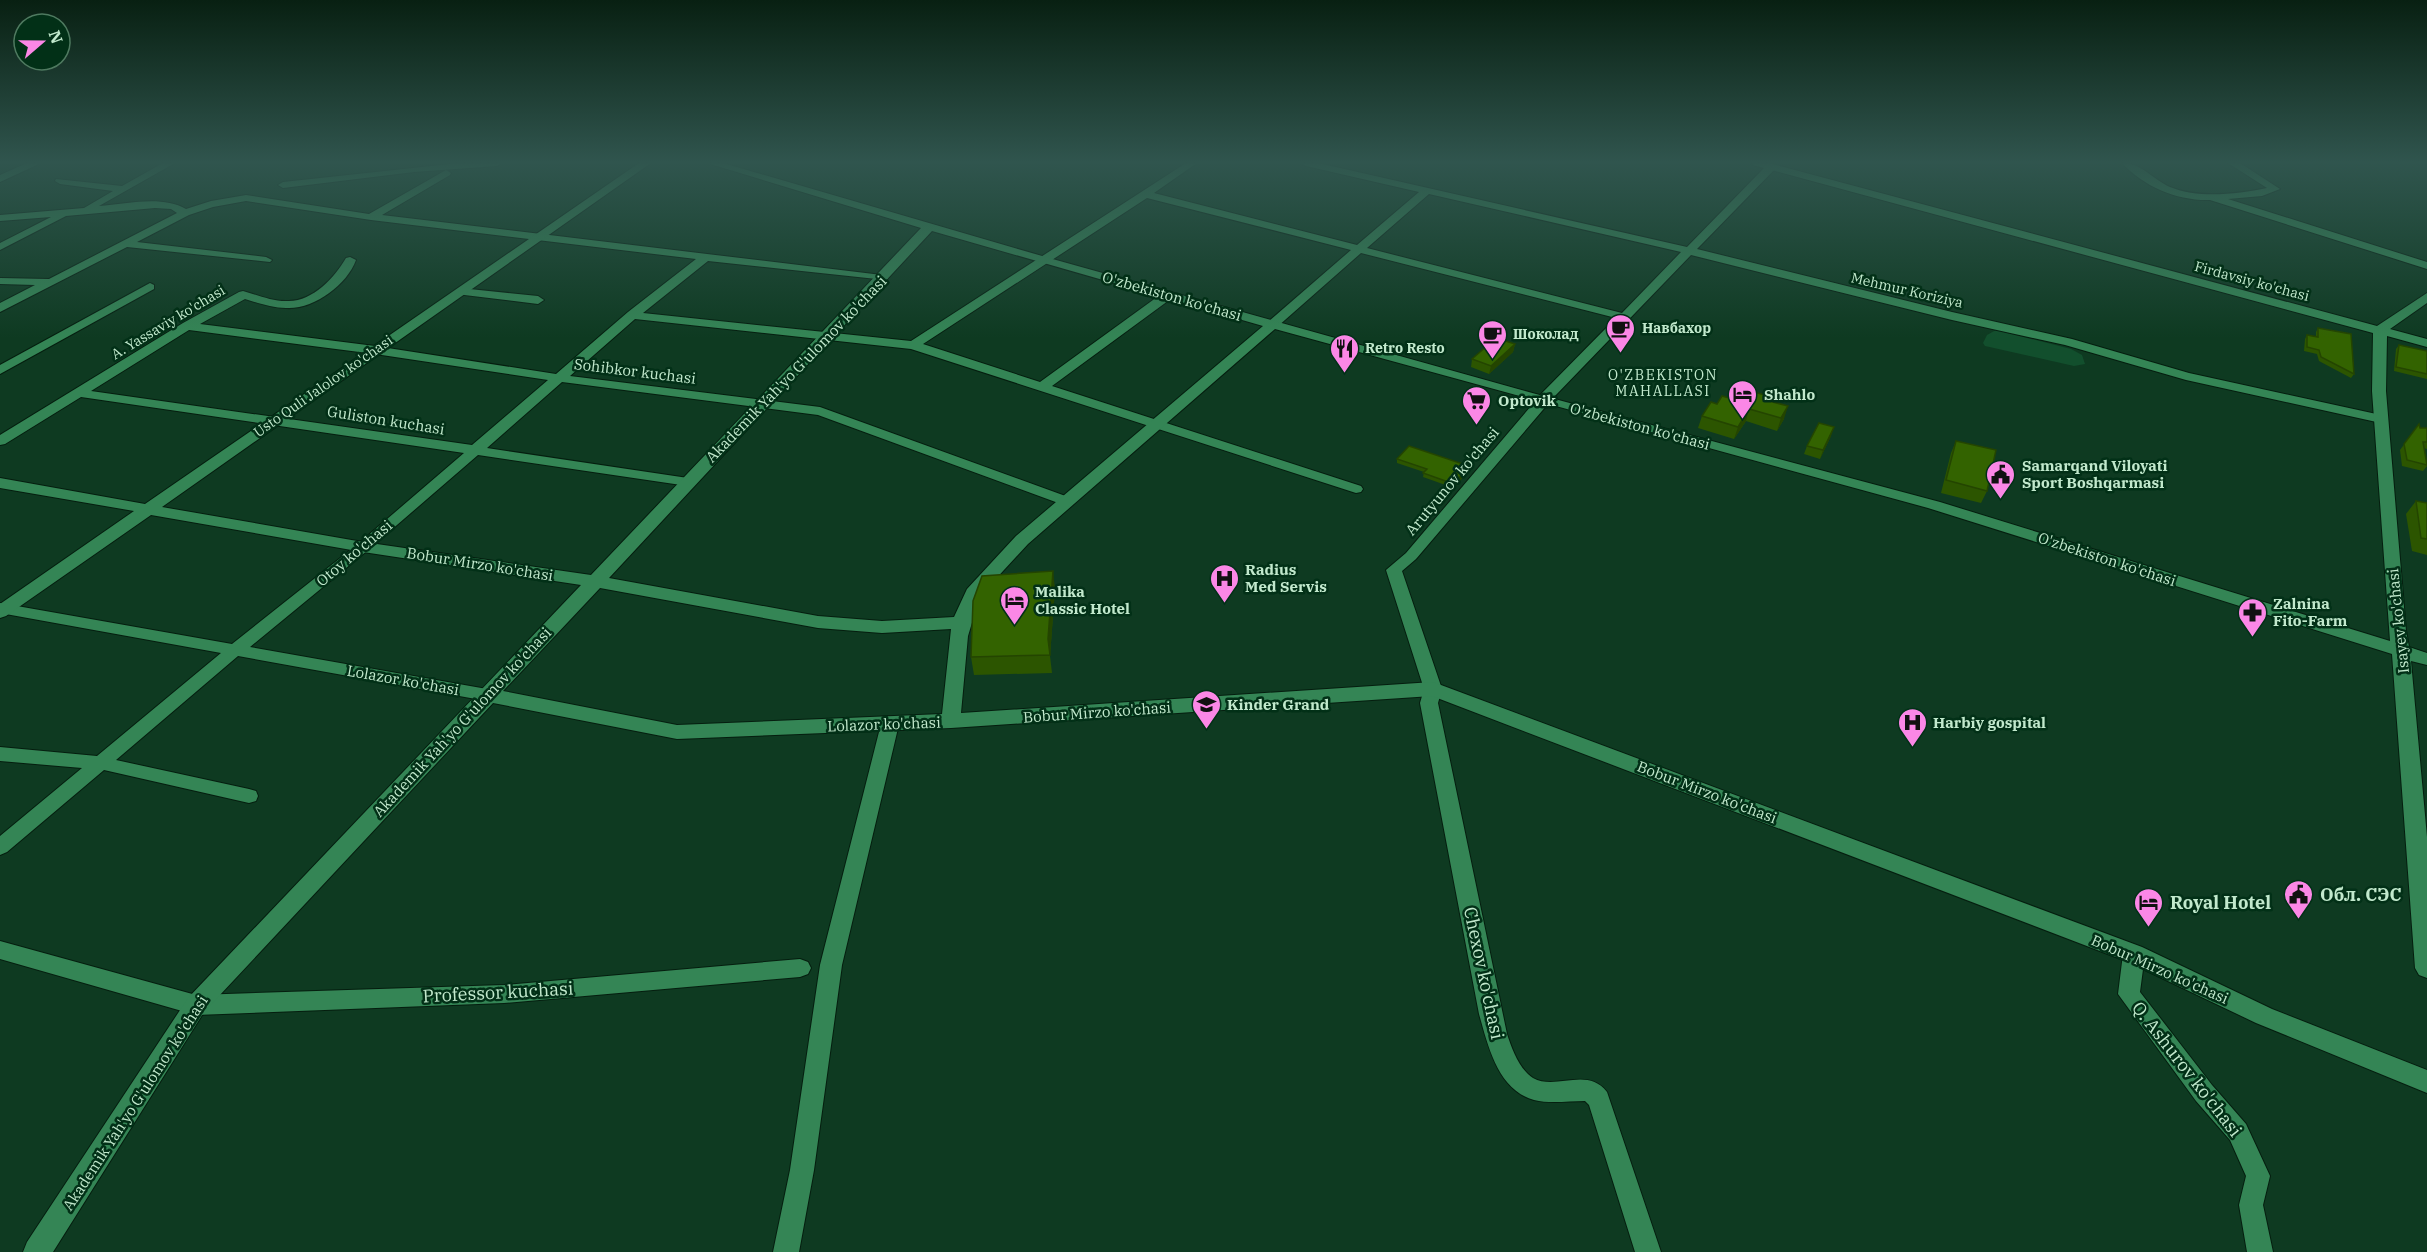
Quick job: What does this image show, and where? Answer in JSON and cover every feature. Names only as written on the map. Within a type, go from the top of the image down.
[{"type":"main road","name":"Usto Quli Jalolov ko'chasi","points":[[1,610],[561,221]]},
{"type":"main road","name":"O'zbekiston ko'chasi","points":[[914,221],[1045,261],[1542,400],[1934,505],[2427,659]]},
{"type":"main road","name":"Firdavsiy ko'chasi","points":[[1975,221],[2427,343]]},
{"type":"main road","name":"Akademik Yah'yo G'ulomov ko'chasi","points":[[37,1252],[196,1005],[930,226]]},
{"type":"main road","points":[[2380,330],[2427,297]]},
{"type":"main road","points":[[951,721],[962,622],[966,602],[973,593],[1022,540],[1273,324]]},
{"type":"main road","name":"Isayev ko'chasi","points":[[2380,330],[2381,420],[2397,631],[2401,652],[2425,917],[2427,968]]},
{"type":"main road","name":"Bobur Mirzo ko'chasi","points":[[0,483],[363,547],[594,581],[818,622],[882,627],[962,622]]},
{"type":"main road","name":"Bobur Mirzo ko'chasi","points":[[951,721],[1433,689],[2133,954],[2264,1016],[2427,1082]]},
{"type":"main road","name":"Lolazor ko'chasi","points":[[487,695],[677,732],[951,721]]},
{"type":"street","points":[[0,247],[50,221]]},
{"type":"street","points":[[0,308],[170,221]]},
{"type":"street","points":[[408,221],[882,278]]},
{"type":"street","points":[[913,345],[1103,221]]},
{"type":"street","points":[[1250,221],[1626,317]]},
{"type":"street","points":[[1273,324],[1392,221]]},
{"type":"street","name":"Mehmur Koriziya","points":[[1560,221],[2068,342],[2186,376],[2381,420]]},
{"type":"street","name":"Arutyunov ko'chasi","points":[[1433,689],[1394,570],[1411,556],[1542,400],[1626,317],[1715,221]]},
{"type":"street","points":[[2287,221],[2427,266]]},
{"type":"street","points":[[127,244],[266,260]]},
{"type":"street","name":"Otoy ko'chasi","points":[[0,847],[234,651],[363,547],[632,315],[706,257]]},
{"type":"street","name":"A. Yassaviy ko'chasi","points":[[0,441],[187,326],[243,295],[286,305],[297,304],[337,281],[347,270],[350,260]]},
{"type":"street","points":[[0,281],[53,282]]},
{"type":"street","points":[[0,370],[150,287]]},
{"type":"street","points":[[460,292],[538,300]]},
{"type":"street","points":[[1042,387],[1168,295]]},
{"type":"street","points":[[632,315],[913,345],[1356,489]]},
{"type":"street","name":"Sohibkor kuchasi","points":[[187,326],[375,350],[558,378],[763,402],[820,411],[1066,501]]},
{"type":"street","name":"Guliston kuchasi","points":[[79,393],[688,482]]},
{"type":"street","name":"Lolazor ko'chasi","points":[[1,610],[487,695]]},
{"type":"street","name":"Chexov ko'chasi","points":[[1433,689],[1429,703],[1490,1014],[1499,1045],[1516,1077],[1524,1085],[1535,1090],[1585,1090],[1593,1092],[1599,1100],[1648,1252]]},
{"type":"street","points":[[786,1252],[802,1170],[831,965],[890,724]]},
{"type":"street","points":[[0,754],[101,763],[249,796]]},
{"type":"street","name":"Professor kuchasi","points":[[0,950],[196,1005],[504,994],[800,968]]},
{"type":"street","name":"Q. Ashurov ko'chasi","points":[[2133,954],[2129,994],[2204,1093],[2238,1132],[2258,1176],[2252,1205],[2260,1252]]},
{"type":"green space","points":[[1996,330],[2071,349],[2082,355],[2085,364],[2074,366],[1985,346],[1983,343],[1987,335]]},
{"type":"building","points":[[2318,328],[2351,334],[2354,374],[2321,357],[2319,350],[2307,347],[2307,335],[2318,337]]},
{"type":"building","points":[[1496,338],[1515,344],[1491,366],[1472,359]]},
{"type":"building","points":[[2399,345],[2427,351],[2427,374],[2396,367]]},
{"type":"building","points":[[1750,391],[1772,397],[1769,401],[1788,406],[1781,418],[1749,409],[1738,427],[1702,416],[1711,402],[1717,404],[1722,396],[1743,402]]},
{"type":"building","points":[[1819,423],[1834,427],[1823,450],[1807,446]]},
{"type":"building","points":[[2419,424],[2420,428],[2427,428],[2427,442],[2423,442],[2427,465],[2407,460],[2404,444]]},
{"type":"building","points":[[1956,441],[1996,450],[1987,491],[1946,480]]},
{"type":"building","points":[[1409,446],[1469,466],[1454,484],[1423,473],[1427,469],[1397,459]]},
{"type":"building","points":[[2416,501],[2427,503],[2427,539],[2421,538]]},
{"type":"building","name":"Malika Classic Hotel","points":[[1053,571],[1048,639],[1050,655],[971,657],[973,601],[982,576]]},
{"type":"place","name":"Навбахор","points":[[1621,354]]},
{"type":"place","name":"Шоколад","points":[[1492,360]]},
{"type":"place","name":"Retro Resto","points":[[1344,374]]},
{"type":"place","name":"Shahlo","points":[[1743,420]]},
{"type":"place","name":"Optovik","points":[[1477,426]]},
{"type":"place","name":"Samarqand Viloyati Sport Boshqarmasi","points":[[2001,500]]},
{"type":"place","name":"Radius Med Servis","points":[[1224,604]]},
{"type":"place","name":"Malika Classic Hotel","points":[[1014,626]]},
{"type":"place","name":"Zalnina Fito-Farm","points":[[2252,638]]},
{"type":"place","name":"Kinder Grand","points":[[1206,730]]},
{"type":"place","name":"Harbiy gospital","points":[[1912,748]]},
{"type":"place","name":"Обл. СЭС","points":[[2299,920]]},
{"type":"place","name":"Royal Hotel","points":[[2149,928]]},
{"type":"district","name":"O'ZBEKISTON MAHALLASI","points":[[1663,384]]}]
